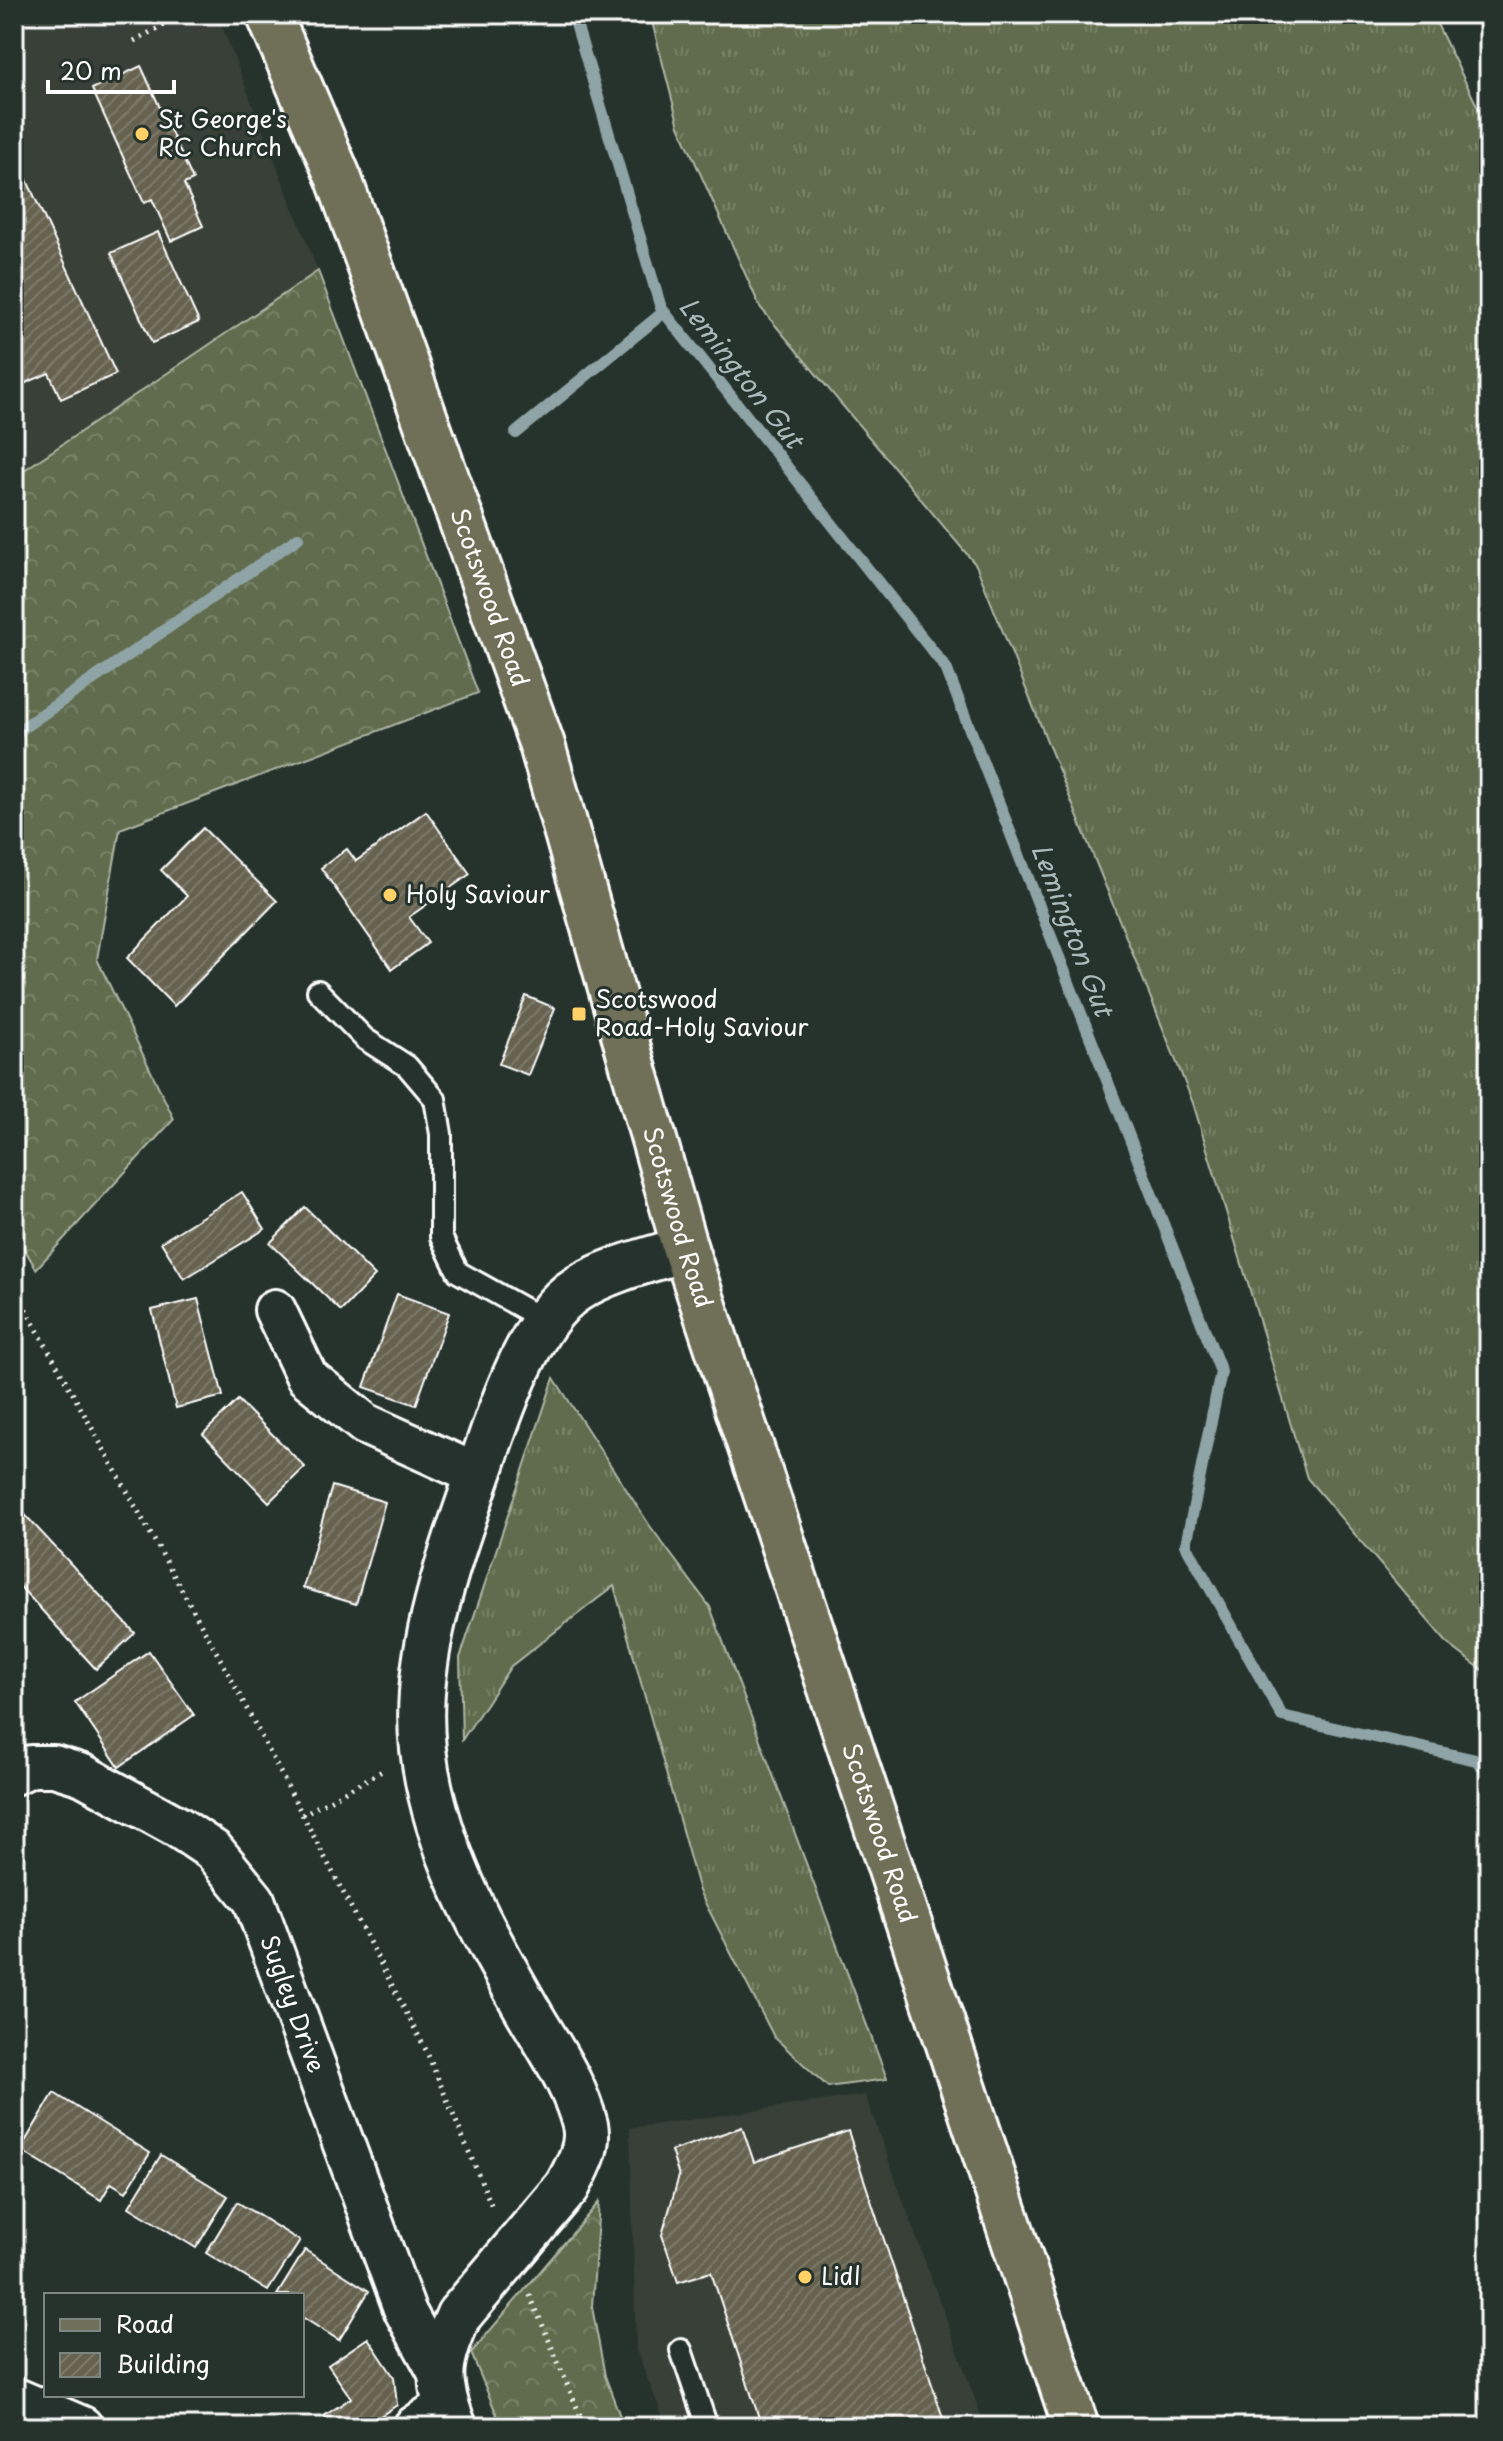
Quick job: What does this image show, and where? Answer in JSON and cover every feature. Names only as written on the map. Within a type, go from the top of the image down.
[{"type":"main road","name":"Scotswood Road","points":[[269,14],[339,179],[542,745],[685,1249],[1076,2427]]},
{"type":"street","points":[[438,2408],[447,2341],[459,2315],[567,2187],[583,2155],[586,2128],[575,2093],[481,1929],[433,1807],[423,1748],[423,1681],[433,1619],[500,1413],[534,1339],[552,1311],[576,1289],[620,1269],[685,1249]]},
{"type":"street","points":[[275,1310],[307,1377],[365,1424],[478,1475]]},
{"type":"street","name":"Sugley Drive","points":[[14,1774],[31,1766],[54,1766],[83,1775],[178,1827],[214,1851],[254,1900],[438,2408]]},
{"type":"street","points":[[14,2398],[82,2427]]},
{"type":"lane","points":[[318,991],[365,1039],[407,1066],[435,1099],[441,1134],[441,1237],[458,1272],[546,1321]]},
{"type":"lane","points":[[681,2350],[707,2427]]},
{"type":"path","points":[[134,41],[184,14]]},
{"type":"path","points":[[14,1288],[227,1671],[426,2050],[499,2223]]},
{"type":"path","points":[[302,1815],[423,1748]]},
{"type":"path","points":[[529,2294],[585,2427]]},
{"type":"shaded area","points":[[25,14],[217,14],[318,271],[14,477],[14,19]]},
{"type":"shaded area","points":[[865,2095],[985,2427],[667,2427],[636,2350],[630,2128]]},
{"type":"green space","points":[[650,14],[1432,14],[1489,130],[1489,1675],[1448,1644],[1307,1478],[1193,1103],[976,565],[760,307],[679,126]]},
{"type":"green space","points":[[318,271],[478,693],[120,829],[97,959],[174,1119],[36,1269],[14,1230],[14,477]]},
{"type":"green space","points":[[554,1378],[650,1526],[710,1607],[887,2079],[828,2087],[774,2037],[699,1891],[614,1586],[511,1666],[462,1740],[460,1658]]},
{"type":"green space","points":[[599,2202],[592,2307],[605,2376],[624,2427],[502,2427],[471,2353]]},
{"type":"building","name":"St George's RC Church","points":[[141,66],[193,180],[184,184],[203,226],[171,241],[152,199],[144,203],[92,89]]},
{"type":"building","points":[[14,152],[116,374],[61,399],[49,373],[14,388]]},
{"type":"building","points":[[158,232],[199,322],[152,343],[111,253]]},
{"type":"building","name":"Holy Saviour","points":[[426,811],[470,874],[409,917],[428,943],[392,969],[321,868],[347,849],[356,861]]},
{"type":"building","points":[[203,828],[277,901],[174,1006],[127,958],[187,896],[161,870]]},
{"type":"building","points":[[526,996],[555,1008],[528,1075],[499,1064]]},
{"type":"building","points":[[242,1192],[265,1229],[184,1279],[161,1242]]},
{"type":"building","points":[[305,1207],[375,1276],[341,1311],[270,1243]]},
{"type":"building","points":[[397,1294],[449,1313],[416,1405],[364,1387]]},
{"type":"building","points":[[198,1299],[223,1396],[176,1408],[152,1310]]},
{"type":"building","points":[[238,1400],[305,1467],[269,1502],[203,1434]]},
{"type":"building","points":[[332,1486],[385,1502],[356,1604],[303,1588]]},
{"type":"building","points":[[14,1503],[135,1633],[96,1669],[14,1580]]},
{"type":"building","points":[[149,1651],[194,1715],[119,1767],[75,1702]]},
{"type":"building","points":[[54,2093],[150,2153],[126,2192],[111,2183],[101,2200],[20,2150]]},
{"type":"building","name":"Lidl","points":[[742,2127],[754,2162],[848,2131],[946,2427],[762,2427],[711,2272],[678,2282],[662,2235],[679,2176],[671,2151]]},
{"type":"building","points":[[161,2155],[228,2196],[196,2248],[129,2207]]},
{"type":"building","points":[[237,2202],[300,2241],[268,2291],[206,2253]]},
{"type":"building","points":[[305,2250],[369,2291],[339,2340],[304,2318],[304,2293],[278,2293]]},
{"type":"building","points":[[368,2338],[394,2377],[397,2405],[364,2427],[331,2427],[324,2416],[351,2398],[328,2365]]},
{"type":"waterway","name":"Lemington Gut","points":[[573,14],[661,308],[946,668],[1221,1372],[1186,1545],[1282,1716],[1476,1760],[1489,1773]]},
{"type":"waterway","points":[[516,433],[664,312]]},
{"type":"waterway","points":[[14,734],[298,538]]},
{"type":"place","name":"St George's RC Church","points":[[142,134]]},
{"type":"place","name":"Holy Saviour","points":[[390,895]]},
{"type":"place","name":"Scotswood Road-Holy Saviour","points":[[579,1014]]},
{"type":"place","name":"Lidl","points":[[805,2277]]}]
